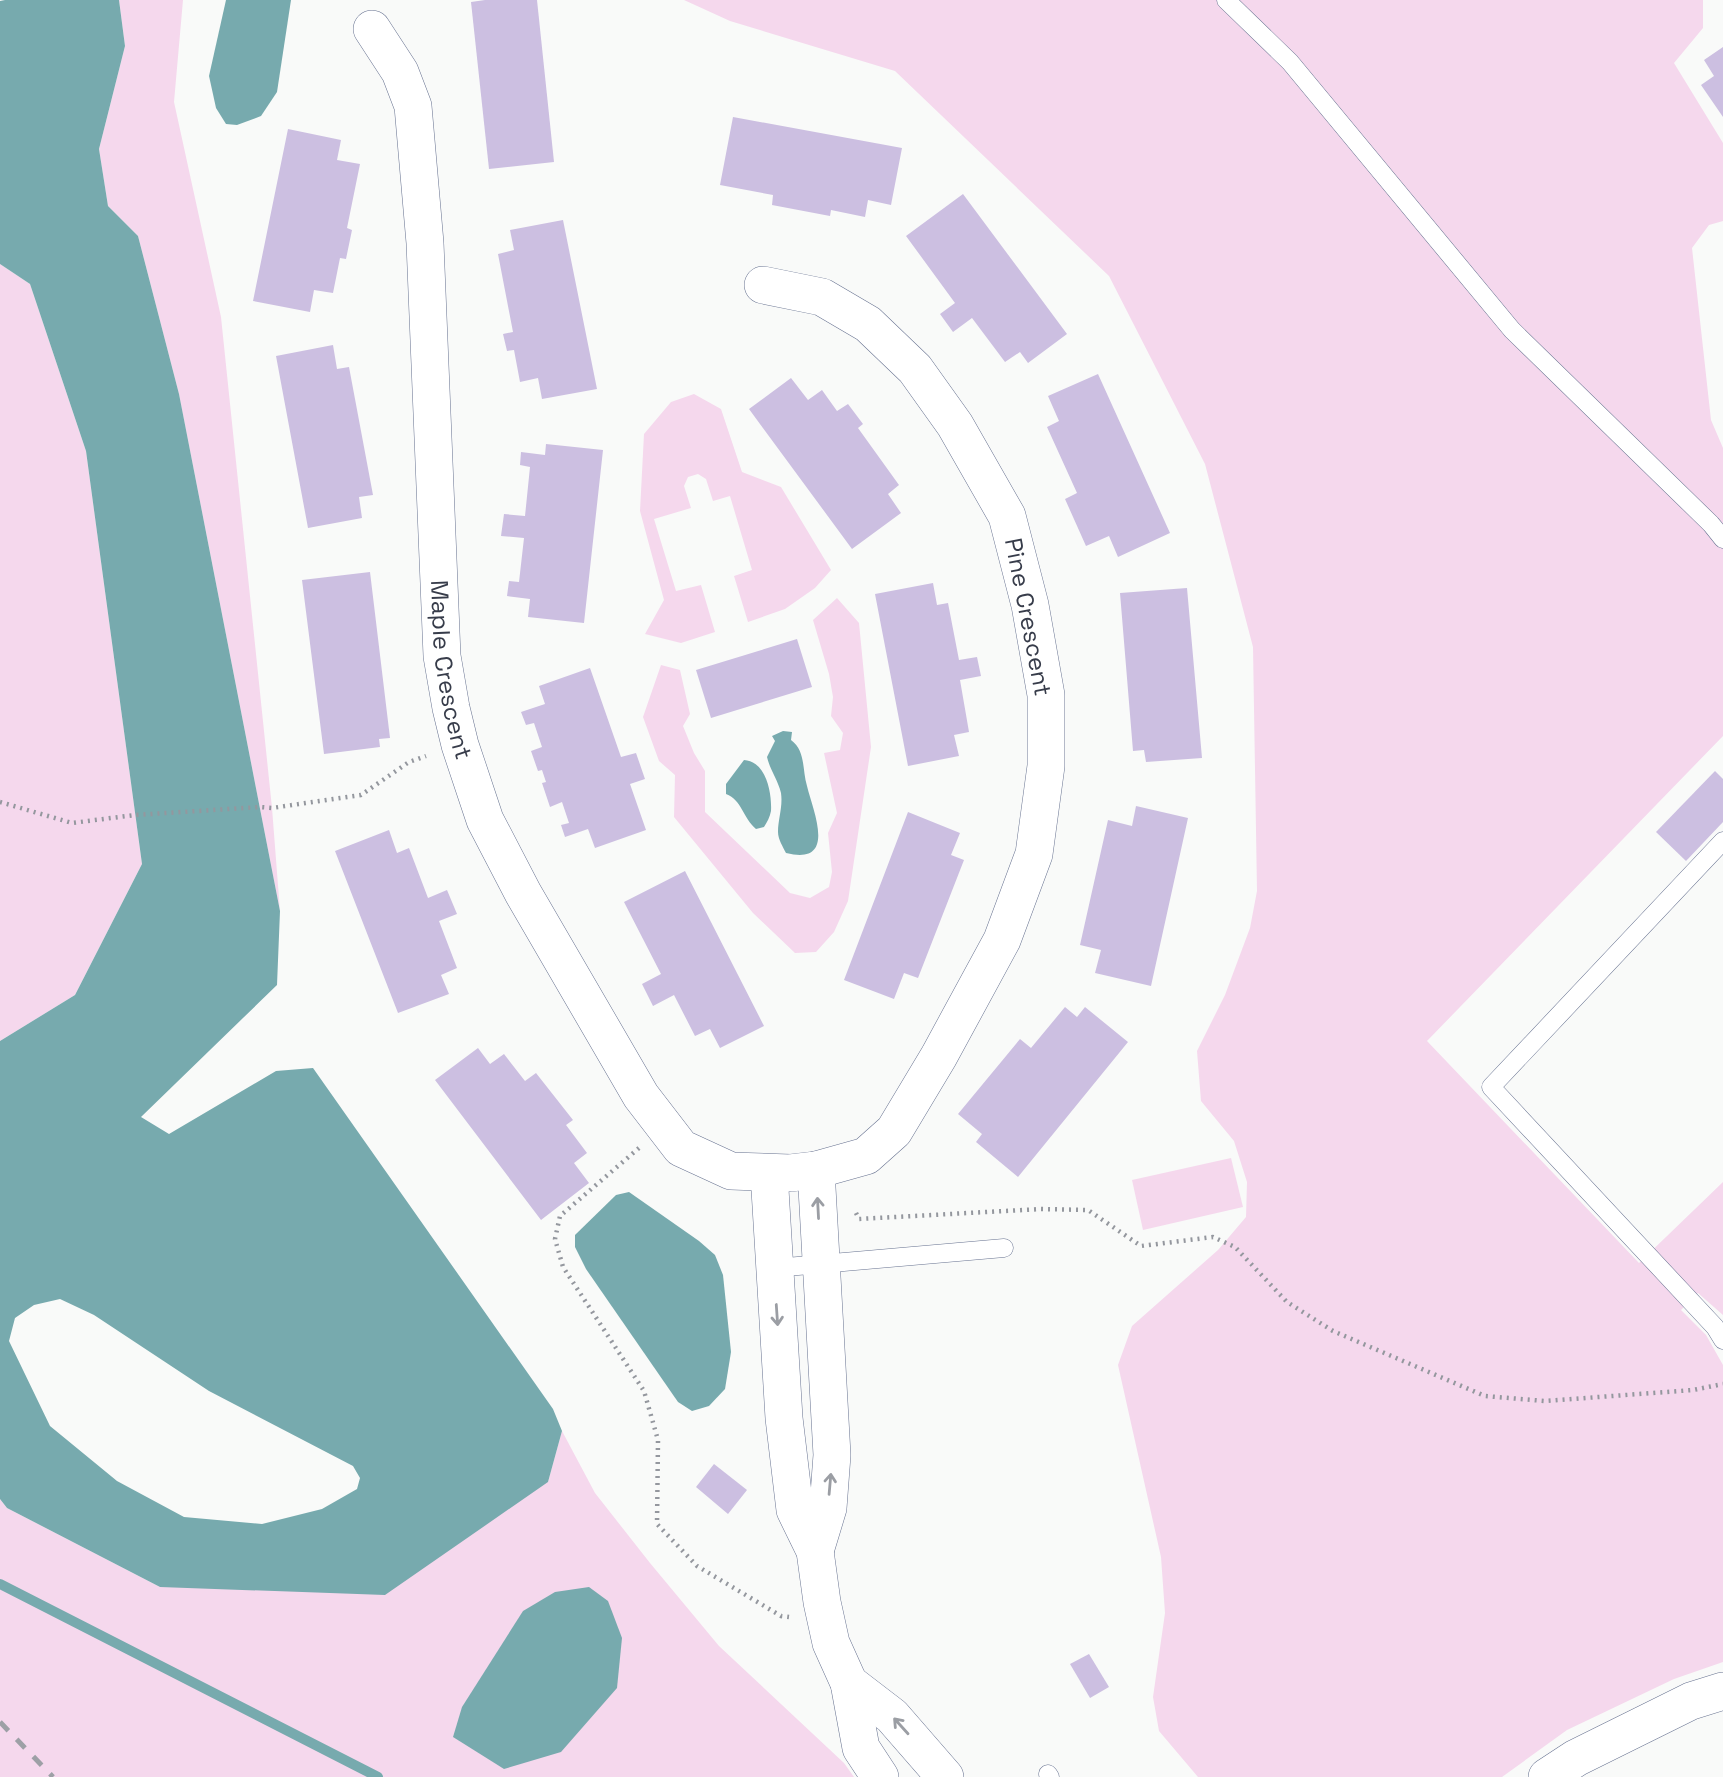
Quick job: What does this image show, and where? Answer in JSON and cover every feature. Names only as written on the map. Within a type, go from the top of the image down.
[{"type":"street","name":"Maple Crescent","points":[[372,29],[400,72],[414,106],[425,243],[442,656],[460,745],[485,820],[523,893],[641,1096],[681,1148],[731,1171],[801,1171]]},
{"type":"street","name":"Pine Crescent","points":[[763,285],[822,297],[868,324],[915,369],[955,425],[1007,516],[1030,605],[1046,695],[1046,766],[1034,854],[1002,940],[939,1056],[894,1131],[866,1156],[801,1171]]},
{"type":"street","points":[[801,1171],[821,1263],[832,1455],[828,1508],[815,1550]]},
{"type":"street","points":[[801,1171],[775,1268],[784,1418],[795,1510],[815,1550],[827,1626],[831,1643],[849,1683],[861,1748],[880,1777]]},
{"type":"street","points":[[849,1683],[892,1716],[941,1775]]},
{"type":"street","points":[[1547,1777],[1576,1758],[1691,1701],[1723,1691]]},
{"type":"lane","points":[[1226,0],[1290,62],[1512,330],[1711,524],[1723,539]]},
{"type":"lane","points":[[1723,841],[1491,1087],[1715,1327],[1723,1340]]},
{"type":"lane","points":[[775,1268],[1004,1248]]},
{"type":"path","points":[[0,802],[72,823],[135,815],[272,808],[361,795],[409,762],[460,745]]},
{"type":"path","points":[[664,1126],[560,1216],[555,1239],[563,1267],[644,1391],[658,1440],[657,1524],[697,1566],[781,1616],[827,1626]]},
{"type":"path","points":[[801,1171],[848,1196],[859,1219],[1041,1209],[1088,1210],[1141,1246],[1213,1237],[1235,1247],[1287,1302],[1333,1331],[1485,1396],[1545,1401],[1693,1390],[1723,1384]]},
{"type":"shaded area","points":[[119,0],[183,0],[174,102],[221,317],[272,808],[280,911],[179,394],[138,236],[108,206],[99,149],[125,46]]},
{"type":"shaded area","points":[[684,0],[1703,0],[1703,28],[1674,63],[1723,143],[1723,221],[1709,225],[1692,248],[1711,420],[1723,448],[1723,736],[1427,1041],[1639,1263],[1723,1182],[1723,1315],[1698,1293],[1681,1310],[1706,1335],[1723,1365],[1723,1662],[1674,1679],[1567,1730],[1502,1777],[1198,1777],[1159,1731],[1153,1697],[1165,1613],[1161,1557],[1118,1365],[1132,1326],[1218,1250],[1246,1217],[1247,1182],[1234,1141],[1201,1101],[1197,1051],[1225,995],[1250,928],[1257,891],[1253,647],[1205,464],[1109,276],[895,71],[730,21]]},
{"type":"shaded area","points":[[0,264],[30,284],[86,451],[142,864],[75,995],[0,1041]]},
{"type":"shaded area","points":[[694,394],[721,409],[742,472],[781,487],[831,570],[815,588],[785,609],[748,622],[734,576],[752,570],[730,496],[713,501],[706,479],[698,474],[688,477],[684,486],[691,508],[654,519],[676,591],[701,585],[715,632],[681,643],[645,634],[664,600],[640,511],[644,434],[671,402]]},
{"type":"shaded area","points":[[837,598],[859,623],[871,747],[848,901],[834,932],[816,952],[795,953],[753,913],[674,817],[675,775],[659,761],[643,717],[661,665],[680,670],[690,714],[683,726],[705,771],[705,812],[790,893],[810,898],[829,887],[832,872],[828,833],[837,813],[824,753],[840,750],[843,733],[831,716],[833,697],[829,674],[813,620]]},
{"type":"shaded area","points":[[1231,1158],[1243,1207],[1143,1230],[1132,1180]]},
{"type":"shaded area","points":[[562,1431],[595,1493],[719,1646],[844,1763],[854,1777],[0,1777],[0,1499],[7,1508],[160,1587],[548,1482]]},
{"type":"water","points":[[119,0],[125,46],[99,149],[108,206],[138,236],[179,394],[280,911],[277,985],[141,1117],[169,1134],[276,1071],[313,1068],[553,1409],[562,1431],[548,1482],[385,1595],[160,1587],[7,1508],[0,1499],[0,1041],[75,995],[142,864],[86,451],[30,284],[0,264],[0,1]],"holes":[[[60,1299],[94,1315],[209,1391],[353,1466],[360,1478],[357,1489],[322,1509],[262,1524],[184,1517],[117,1481],[50,1426],[9,1341],[15,1318],[34,1305]]]},
{"type":"water","points":[[226,0],[291,0],[277,92],[261,116],[237,125],[226,124],[216,108],[209,76]]},
{"type":"water","points":[[783,731],[792,732],[791,740],[801,755],[817,822],[817,844],[812,852],[802,855],[786,853],[778,835],[781,793],[767,757],[775,741],[772,736]]},
{"type":"water","points":[[744,760],[758,766],[766,779],[770,796],[769,817],[764,827],[756,829],[736,800],[726,794],[726,784]]},
{"type":"water","points":[[629,1192],[715,1255],[723,1275],[731,1352],[725,1389],[709,1406],[692,1411],[678,1402],[586,1269],[575,1247],[575,1235],[616,1195]]},
{"type":"water","points":[[589,1587],[608,1601],[622,1638],[617,1688],[561,1752],[504,1769],[453,1737],[462,1707],[523,1611],[555,1592]]},
{"type":"building","points":[[537,0],[554,162],[489,169],[471,2]]},
{"type":"building","points":[[1723,47],[1723,117],[1701,85],[1714,76],[1704,60]]},
{"type":"building","points":[[733,117],[902,148],[891,205],[868,200],[865,217],[831,210],[830,216],[772,205],[773,195],[720,185]]},
{"type":"building","points":[[288,129],[341,140],[337,160],[360,164],[347,228],[352,230],[346,259],[340,258],[333,293],[314,290],[310,312],[253,301]]},
{"type":"building","points":[[963,194],[1067,334],[1028,363],[1020,352],[1005,362],[972,318],[953,332],[940,314],[955,303],[906,236]]},
{"type":"building","points":[[563,220],[597,389],[542,399],[538,378],[520,382],[514,350],[507,351],[503,334],[513,332],[498,254],[514,250],[510,230]]},
{"type":"building","points":[[333,345],[337,369],[349,367],[373,495],[359,497],[362,518],[308,528],[276,356]]},
{"type":"building","points":[[1098,374],[1170,533],[1118,557],[1109,536],[1086,546],[1065,499],[1077,493],[1047,427],[1059,421],[1048,396]]},
{"type":"building","points":[[791,378],[808,400],[822,390],[837,411],[848,404],[863,424],[858,428],[899,485],[888,494],[901,513],[852,549],[749,409]]},
{"type":"building","points":[[546,444],[603,450],[584,623],[528,617],[530,599],[507,596],[509,581],[519,582],[524,538],[501,536],[504,514],[525,516],[530,467],[520,465],[521,452],[545,455]]},
{"type":"building","points":[[370,572],[390,738],[379,739],[380,747],[324,754],[302,580]]},
{"type":"building","points":[[933,583],[937,605],[948,603],[959,660],[977,657],[981,676],[960,680],[969,732],[954,735],[959,756],[908,766],[875,594]]},
{"type":"building","points":[[1187,588],[1202,758],[1146,762],[1144,750],[1133,751],[1120,593]]},
{"type":"building","points":[[797,639],[812,687],[711,718],[696,670]]},
{"type":"building","points":[[590,668],[621,757],[636,753],[645,779],[630,784],[646,830],[595,848],[588,829],[565,837],[561,825],[569,823],[562,802],[550,807],[542,783],[546,782],[542,770],[538,771],[531,751],[542,747],[534,723],[526,725],[521,712],[545,704],[539,686]]},
{"type":"building","points":[[1715,771],[1723,779],[1723,822],[1686,861],[1656,832]]},
{"type":"building","points":[[1136,806],[1188,818],[1151,986],[1095,973],[1101,950],[1080,945],[1108,820],[1132,826]]},
{"type":"building","points":[[908,812],[960,833],[951,855],[964,860],[918,978],[904,973],[894,999],[844,980]]},
{"type":"building","points":[[389,830],[397,853],[409,848],[428,898],[447,890],[457,914],[439,921],[457,968],[441,975],[449,994],[398,1013],[335,851]]},
{"type":"building","points":[[685,871],[764,1026],[720,1048],[710,1029],[695,1036],[674,995],[653,1006],[642,984],[661,974],[624,902]]},
{"type":"building","points":[[1065,1007],[1077,1017],[1085,1007],[1128,1042],[1018,1177],[976,1142],[982,1134],[958,1114],[1020,1039],[1031,1048]]},
{"type":"building","points":[[478,1048],[490,1064],[504,1054],[525,1081],[536,1073],[573,1120],[566,1125],[587,1153],[574,1163],[589,1183],[541,1220],[435,1080]]},
{"type":"building","points":[[714,1464],[747,1490],[728,1514],[696,1487]]},
{"type":"building","points":[[1089,1654],[1109,1687],[1090,1698],[1070,1664]]},
{"type":"waterway","points":[[0,1584],[378,1777]]},
{"type":"railway","points":[[0,1722],[53,1777]]}]
